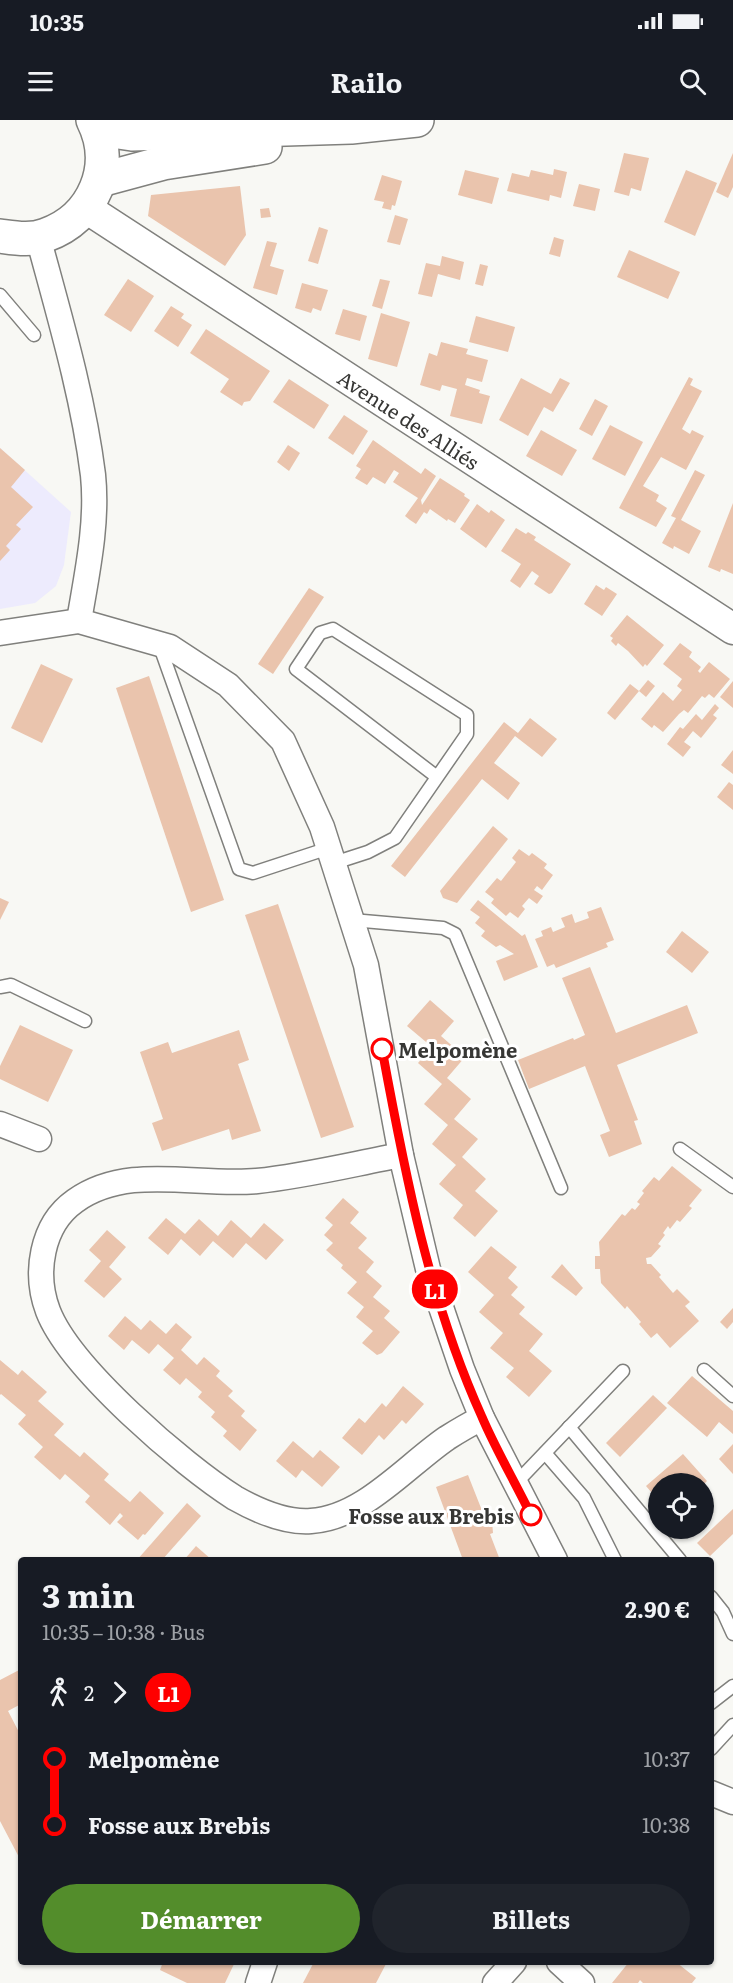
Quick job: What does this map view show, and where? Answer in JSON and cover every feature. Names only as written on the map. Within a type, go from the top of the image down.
[{"type":"main road","points":[[0,236],[19,239],[39,237],[69,224],[93,194],[103,155],[96,125],[132,134],[351,127],[417,120]]},
{"type":"main road","points":[[93,194],[163,163],[258,149],[351,127]]},
{"type":"street","name":"Avenue des Alliés","points":[[93,194],[733,629]]},
{"type":"street","points":[[39,237],[65,340],[93,476],[93,539],[79,621]]},
{"type":"street","points":[[0,633],[79,621],[170,647],[228,685],[283,741],[322,827],[366,965],[401,1155],[429,1269],[462,1369],[482,1418],[553,1557]]},
{"type":"street","points":[[0,1124],[39,1139]]},
{"type":"street","points":[[401,1155],[255,1181],[118,1181],[96,1189],[74,1202],[60,1216],[48,1238],[40,1274],[48,1312],[67,1345],[82,1363],[132,1414],[176,1454],[236,1498],[268,1514],[287,1520],[311,1521],[346,1513],[421,1459],[446,1438],[482,1418]]},
{"type":"street","points":[[714,1794],[733,1802]]},
{"type":"street","points":[[258,1983],[264,1965]]},
{"type":"street","points":[[495,1983],[511,1965]]},
{"type":"street","points":[[562,1965],[582,1983]]},
{"type":"lane","points":[[0,295],[34,335]]},
{"type":"lane","points":[[159,644],[239,869],[253,873],[331,856],[368,852],[395,838],[467,734],[467,715],[333,629],[320,633],[296,669],[437,777]]},
{"type":"lane","points":[[352,920],[442,928],[455,934],[561,1188]]},
{"type":"lane","points":[[0,987],[11,985],[85,1021]]},
{"type":"lane","points":[[680,1149],[733,1186]]},
{"type":"lane","points":[[704,1370],[733,1396]]},
{"type":"lane","points":[[515,1484],[623,1371]]},
{"type":"lane","points":[[569,1427],[677,1557]]},
{"type":"lane","points":[[544,1453],[584,1498],[614,1557]]},
{"type":"lane","points":[[714,1601],[723,1612],[733,1634]]},
{"type":"lane","points":[[714,1701],[733,1686]]},
{"type":"lane","points":[[714,1746],[733,1725]]},
{"type":"shaded area","points":[[0,448],[71,512],[64,565],[56,586],[35,603],[0,609]]},
{"type":"building","points":[[624,153],[649,158],[641,191],[631,188],[629,196],[614,192]]},
{"type":"building","points":[[733,153],[733,187],[728,198],[716,192]]},
{"type":"building","points":[[554,169],[567,172],[561,198],[550,195],[549,201],[507,191],[512,173],[529,177],[531,170],[553,175]]},
{"type":"building","points":[[465,170],[499,178],[492,204],[458,195]]},
{"type":"building","points":[[686,170],[717,183],[695,236],[664,222]]},
{"type":"building","points":[[382,175],[402,181],[395,206],[392,205],[391,210],[382,208],[384,202],[374,200]]},
{"type":"building","points":[[579,184],[600,189],[595,211],[573,206]]},
{"type":"building","points":[[240,186],[246,235],[225,266],[148,216],[151,195]]},
{"type":"building","points":[[269,208],[271,217],[261,218],[260,209]]},
{"type":"building","points":[[395,215],[408,219],[400,245],[387,242]]},
{"type":"building","points":[[319,227],[328,230],[318,264],[308,261]]},
{"type":"building","points":[[554,237],[564,240],[560,257],[549,254]]},
{"type":"building","points":[[267,241],[277,243],[270,266],[284,270],[277,295],[253,288]]},
{"type":"building","points":[[629,250],[680,272],[668,299],[617,277]]},
{"type":"building","points":[[442,256],[464,262],[460,280],[438,274],[432,297],[418,294],[426,263],[440,266]]},
{"type":"building","points":[[480,264],[488,266],[483,286],[475,284]]},
{"type":"building","points":[[128,279],[154,296],[131,332],[104,315]]},
{"type":"building","points":[[380,279],[390,281],[382,309],[372,306]]},
{"type":"building","points":[[302,283],[328,290],[321,311],[313,308],[311,313],[295,308]]},
{"type":"building","points":[[171,306],[184,314],[181,318],[192,325],[178,347],[154,331]]},
{"type":"building","points":[[343,309],[367,316],[360,341],[335,334]]},
{"type":"building","points":[[381,313],[410,322],[397,367],[368,359]]},
{"type":"building","points":[[476,316],[515,327],[508,352],[469,342]]},
{"type":"building","points":[[206,329],[270,371],[250,401],[244,402],[242,406],[220,392],[229,379],[190,353]]},
{"type":"building","points":[[441,342],[468,349],[466,354],[488,360],[482,382],[467,378],[465,385],[490,396],[482,424],[450,416],[457,389],[442,385],[440,391],[420,385],[429,353],[437,356]]},
{"type":"building","points":[[689,377],[693,379],[690,385],[702,391],[682,429],[690,434],[692,430],[704,436],[686,470],[661,457],[643,486],[659,495],[656,501],[667,508],[656,527],[619,508]]},
{"type":"building","points":[[521,378],[551,394],[560,378],[570,383],[553,412],[544,407],[528,436],[499,420]]},
{"type":"building","points":[[289,379],[329,405],[314,429],[273,402]]},
{"type":"building","points":[[595,399],[608,406],[592,436],[579,429]]},
{"type":"building","points":[[344,415],[368,431],[353,455],[328,438]]},
{"type":"building","points":[[610,425],[643,442],[625,476],[592,459]]},
{"type":"building","points":[[541,430],[577,450],[562,476],[526,456]]},
{"type":"building","points":[[373,440],[421,474],[425,468],[436,476],[421,500],[422,505],[440,478],[465,494],[464,496],[470,500],[455,523],[448,519],[447,521],[430,509],[427,514],[424,512],[416,524],[405,516],[418,498],[393,482],[399,473],[394,470],[385,484],[373,477],[367,485],[355,478],[361,469],[356,466]]},
{"type":"building","points":[[288,445],[300,453],[289,471],[277,462]]},
{"type":"building","points":[[0,448],[25,470],[11,487],[33,507],[16,525],[21,529],[6,546],[10,550],[0,561]]},
{"type":"building","points":[[695,470],[705,475],[681,520],[701,531],[689,554],[662,543],[676,518],[671,516]]},
{"type":"building","points":[[733,503],[733,574],[708,567]]},
{"type":"building","points":[[477,504],[489,513],[491,510],[505,520],[486,548],[460,529]]},
{"type":"building","points":[[516,528],[536,537],[534,540],[571,564],[552,593],[549,594],[534,584],[539,576],[532,571],[520,588],[510,581],[521,564],[501,551]]},
{"type":"building","points":[[596,585],[604,590],[606,587],[617,594],[602,616],[584,604]]},
{"type":"building","points":[[309,588],[324,597],[273,674],[258,664]]},
{"type":"building","points":[[627,615],[664,645],[647,666],[645,664],[643,667],[628,651],[618,643],[616,646],[611,641],[613,638],[610,636]]},
{"type":"building","points":[[680,643],[692,652],[689,657],[701,667],[698,671],[700,673],[709,662],[730,679],[714,698],[709,694],[705,698],[702,696],[688,713],[684,710],[663,732],[654,725],[652,728],[641,719],[663,692],[673,701],[682,690],[677,686],[682,679],[663,664]]},
{"type":"building","points":[[41,664],[73,679],[42,743],[11,728]]},
{"type":"building","points":[[149,676],[224,900],[191,912],[116,688]]},
{"type":"building","points":[[648,680],[655,686],[646,697],[639,691]]},
{"type":"building","points":[[733,681],[733,708],[720,697]]},
{"type":"building","points":[[630,684],[639,691],[615,720],[607,713]]},
{"type":"building","points":[[715,704],[719,708],[713,715],[717,718],[701,738],[693,731],[684,742],[691,747],[683,757],[667,744],[680,727],[683,729],[696,714],[702,720]]},
{"type":"building","points":[[530,718],[557,739],[542,757],[515,736],[494,763],[520,783],[508,800],[482,779],[405,877],[391,866],[504,722],[518,733]]},
{"type":"building","points":[[733,750],[733,774],[721,765]]},
{"type":"building","points":[[729,782],[733,785],[733,810],[717,797]]},
{"type":"building","points":[[493,826],[508,839],[457,903],[443,898],[440,891]]},
{"type":"building","points":[[519,849],[529,856],[532,853],[547,864],[544,868],[553,875],[542,890],[537,886],[534,890],[543,896],[537,904],[529,898],[522,906],[525,909],[518,918],[510,912],[506,916],[491,903],[494,899],[485,892],[497,878],[501,881],[516,862],[512,858]]},
{"type":"building","points":[[0,898],[9,902],[0,920]]},
{"type":"building","points":[[478,900],[522,936],[525,934],[538,967],[504,981],[496,961],[514,954],[500,945],[496,947],[481,936],[485,931],[475,923],[480,917],[470,910]]},
{"type":"building","points":[[278,904],[354,1127],[321,1138],[245,915]]},
{"type":"building","points":[[601,907],[614,940],[606,943],[608,947],[556,968],[554,964],[547,967],[535,939],[543,936],[541,931],[551,927],[553,932],[565,927],[561,918],[572,914],[575,923],[589,918],[587,912]]},
{"type":"building","points":[[682,931],[709,952],[692,973],[666,952]]},
{"type":"building","points":[[590,967],[616,1033],[687,1005],[698,1033],[617,1065],[638,1120],[634,1121],[642,1144],[609,1157],[600,1135],[610,1131],[585,1066],[529,1089],[518,1060],[585,1035],[562,978]]},
{"type":"building","points":[[430,1000],[454,1021],[441,1036],[465,1057],[447,1078],[471,1099],[454,1119],[478,1139],[462,1157],[486,1179],[475,1191],[498,1211],[475,1237],[453,1218],[463,1205],[439,1184],[456,1165],[432,1144],[448,1125],[424,1104],[442,1084],[418,1063],[432,1047],[407,1026]]},
{"type":"building","points":[[20,1025],[73,1050],[48,1102],[0,1079],[0,1066]]},
{"type":"building","points":[[239,1030],[249,1060],[238,1064],[261,1131],[232,1140],[229,1129],[162,1151],[152,1123],[163,1119],[140,1052],[168,1042],[172,1053]]},
{"type":"building","points":[[672,1166],[702,1190],[689,1206],[692,1208],[680,1222],[677,1220],[670,1229],[668,1226],[658,1244],[661,1246],[651,1257],[646,1258],[647,1264],[651,1264],[661,1275],[659,1277],[673,1293],[677,1289],[690,1302],[685,1306],[699,1321],[670,1348],[657,1333],[651,1338],[627,1306],[625,1309],[601,1283],[600,1269],[595,1269],[595,1256],[600,1256],[599,1242],[622,1214],[625,1216],[632,1208],[635,1210],[640,1204],[637,1202],[644,1193],[642,1191],[654,1177],[659,1181]]},
{"type":"building","points":[[343,1198],[359,1212],[350,1223],[367,1238],[358,1248],[374,1262],[366,1272],[382,1286],[373,1297],[390,1311],[384,1318],[400,1332],[382,1353],[377,1355],[362,1343],[373,1331],[356,1317],[364,1307],[347,1293],[357,1282],[326,1250],[333,1243],[324,1235],[333,1225],[325,1218]]},
{"type":"building","points":[[166,1218],[185,1234],[199,1219],[218,1236],[231,1220],[251,1238],[264,1223],[284,1240],[266,1260],[246,1243],[233,1258],[213,1241],[200,1256],[181,1239],[168,1255],[148,1238]]},
{"type":"building","points":[[107,1230],[126,1247],[109,1267],[122,1279],[104,1298],[84,1281],[101,1261],[89,1250]]},
{"type":"building","points":[[491,1246],[517,1267],[508,1278],[518,1287],[511,1295],[525,1307],[519,1314],[543,1334],[529,1351],[552,1371],[529,1397],[506,1377],[514,1368],[490,1348],[503,1333],[479,1312],[494,1295],[468,1272]]},
{"type":"building","points":[[562,1264],[583,1288],[576,1296],[551,1277]]},
{"type":"building","points":[[733,1308],[733,1322],[727,1329],[720,1322]]},
{"type":"building","points":[[125,1316],[141,1330],[150,1320],[166,1334],[176,1323],[192,1337],[181,1350],[197,1365],[204,1357],[220,1371],[216,1376],[233,1391],[228,1396],[245,1411],[241,1416],[257,1430],[240,1451],[223,1436],[227,1431],[211,1417],[215,1412],[198,1397],[202,1392],[186,1378],[180,1385],[163,1370],[174,1358],[158,1344],[149,1354],[132,1340],[124,1350],[108,1336]]},
{"type":"building","points":[[0,1360],[18,1375],[22,1370],[47,1392],[38,1401],[64,1424],[54,1435],[80,1457],[84,1452],[109,1474],[104,1480],[130,1502],[140,1491],[164,1513],[145,1535],[143,1534],[138,1540],[117,1522],[123,1516],[120,1513],[110,1525],[85,1502],[90,1496],[65,1474],[60,1480],[34,1457],[43,1447],[18,1424],[26,1415],[0,1395]]},
{"type":"building","points":[[692,1376],[733,1411],[733,1434],[719,1422],[707,1437],[667,1403]]},
{"type":"building","points":[[403,1386],[424,1404],[406,1424],[402,1420],[384,1440],[379,1435],[362,1455],[342,1438],[359,1418],[365,1423],[382,1403],[386,1407]]},
{"type":"building","points":[[653,1395],[667,1408],[620,1457],[606,1443]]},
{"type":"building","points":[[293,1441],[313,1458],[320,1450],[340,1467],[322,1487],[302,1470],[296,1478],[276,1461]]},
{"type":"building","points":[[733,1444],[733,1474],[719,1459]]},
{"type":"building","points":[[683,1454],[700,1473],[661,1473]]},
{"type":"building","points":[[468,1475],[481,1508],[485,1506],[492,1521],[493,1533],[490,1534],[499,1557],[462,1557],[436,1487]]},
{"type":"building","points":[[187,1503],[201,1516],[165,1557],[140,1557]]},
{"type":"building","points":[[733,1509],[733,1534],[710,1556],[697,1543],[701,1539],[714,1539],[714,1527]]},
{"type":"building","points":[[196,1546],[209,1557],[187,1557]]},
{"type":"building","points":[[18,1671],[18,1706],[8,1711],[18,1730],[18,1855],[0,1821],[0,1680]]},
{"type":"building","points":[[162,1965],[234,1965],[225,1983],[187,1983],[160,1970]]},
{"type":"building","points":[[312,1965],[385,1965],[376,1983],[303,1983]]},
{"type":"building","points":[[627,1965],[680,1965],[696,1978],[692,1983],[643,1983],[640,1980],[638,1983],[612,1983]]},
{"type":"bus line","name":"L1","points":[[382,1049],[401,1155],[418,1232],[429,1269],[462,1369],[482,1418],[531,1515]]},
{"type":"place","name":"Melpomène","points":[[382,1049]]},
{"type":"place","name":"Fosse aux Brebis","points":[[531,1515]]}]
